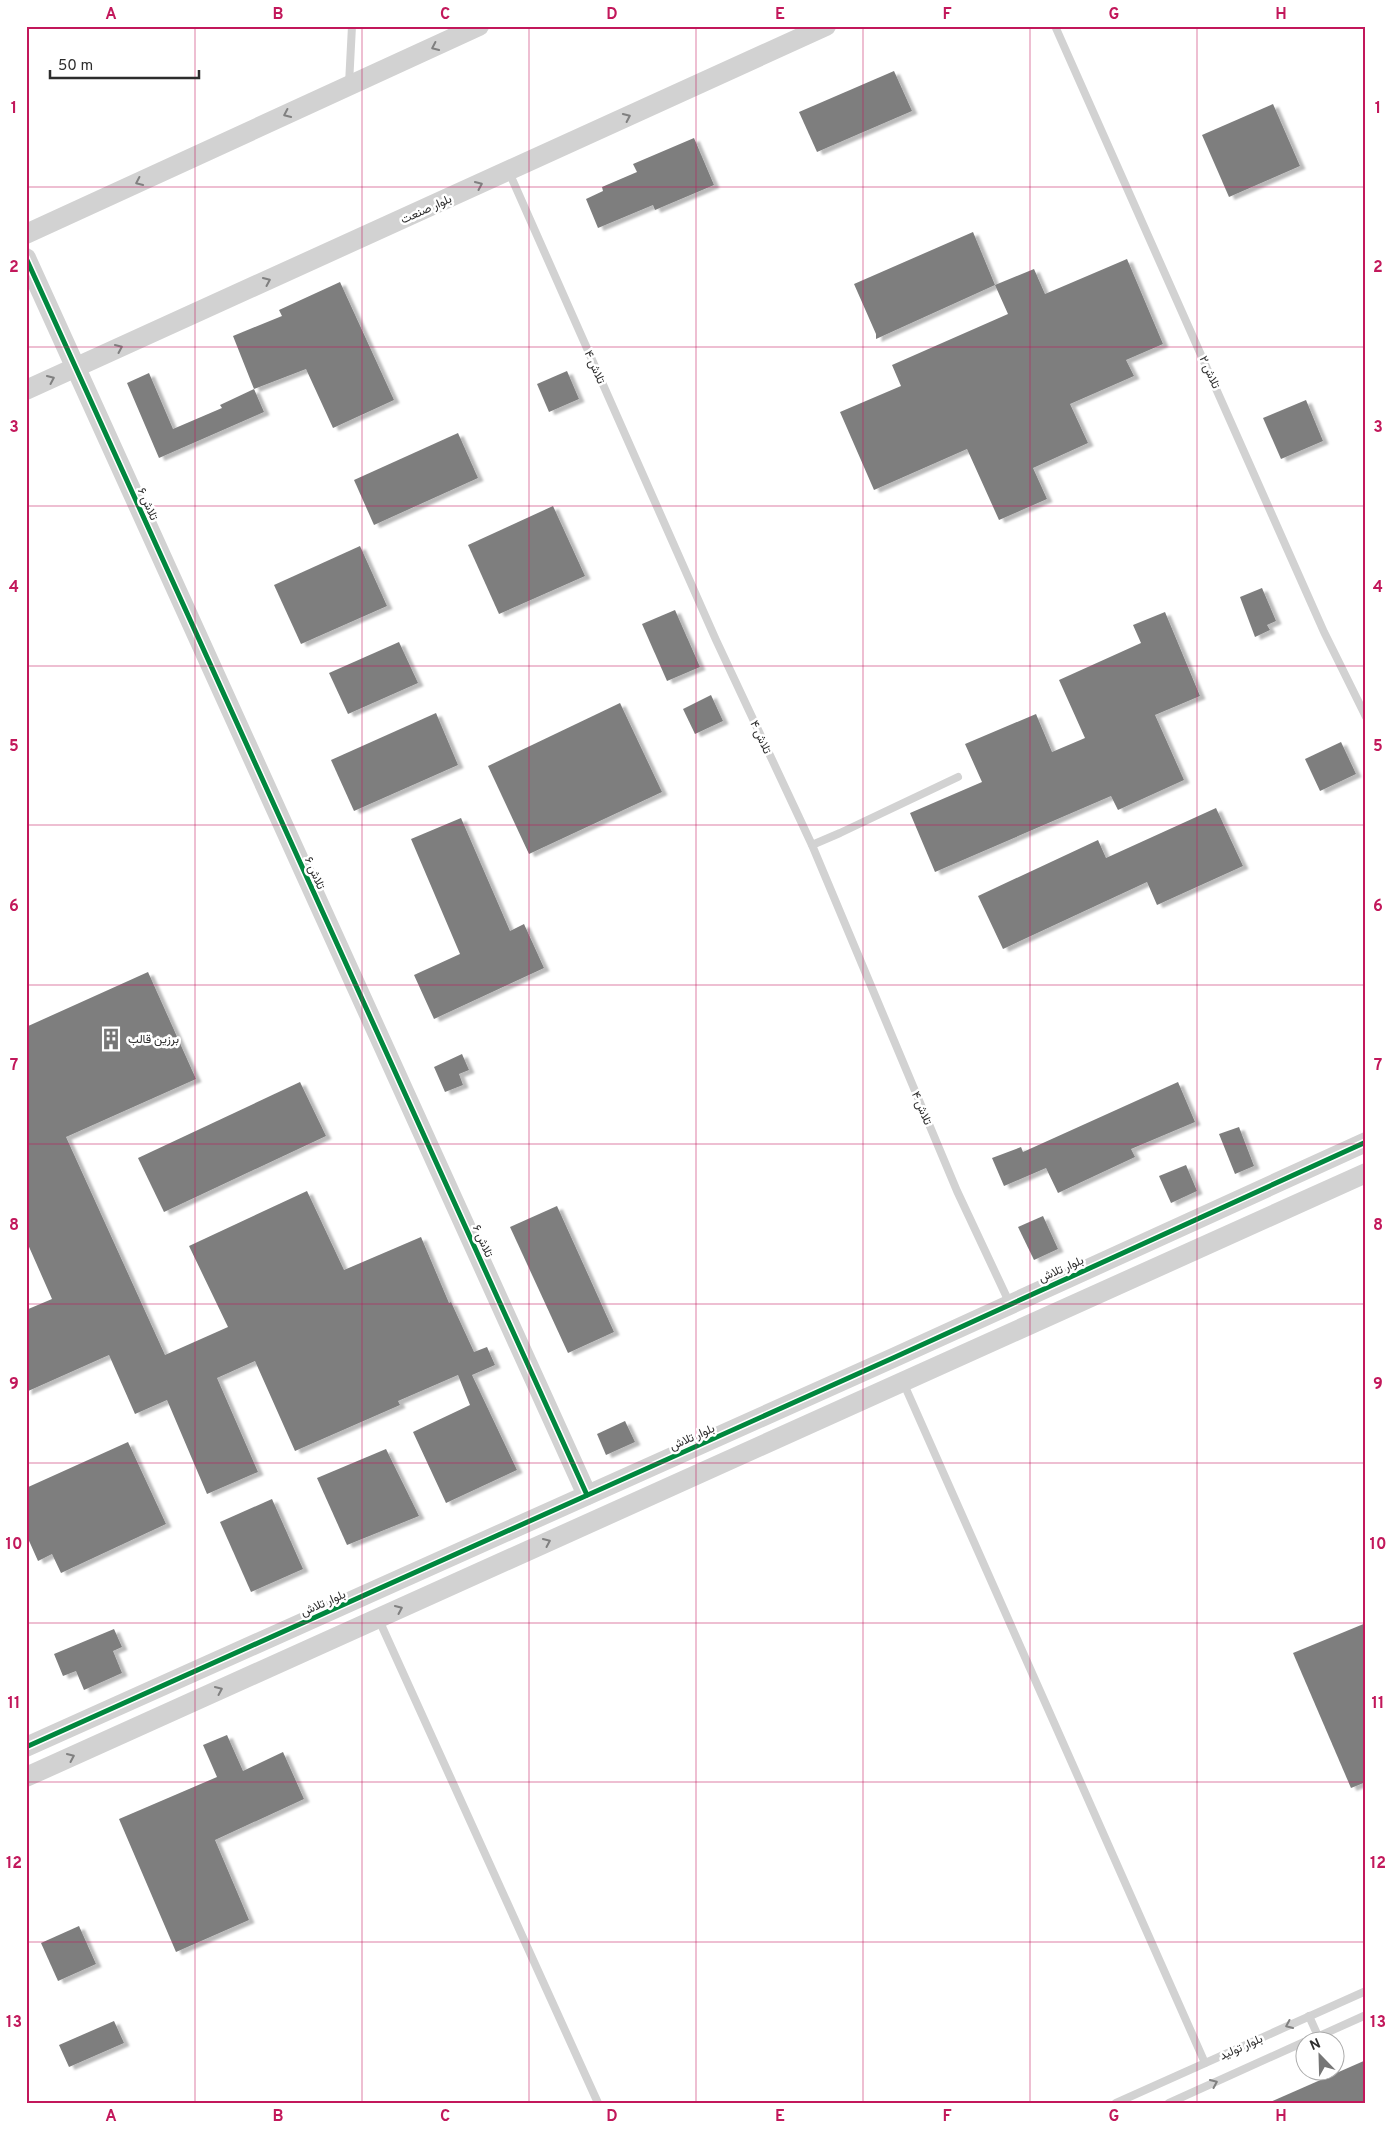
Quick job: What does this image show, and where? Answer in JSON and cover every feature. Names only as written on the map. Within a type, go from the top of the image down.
[{"type":"street","points":[[26,234],[479,26]]},
{"type":"street","name":"بلوار صنعت","points":[[26,390],[826,26]]},
{"type":"street","name":"تلاش ۶","points":[[26,258],[587,1495]]},
{"type":"street","name":"بلوار تلاش","points":[[26,1747],[892,1358],[1366,1142]]},
{"type":"street","points":[[26,1777],[1366,1172]]},
{"type":"street","points":[[1010,1304],[1020,1328]]},
{"type":"street","points":[[892,1358],[903,1382]]},
{"type":"lane","points":[[348,86],[352,26]]},
{"type":"lane","name":"تلاش ۲","points":[[1055,26],[1324,632],[1366,717]]},
{"type":"lane","name":"تلاش ۴","points":[[508,172],[716,640],[812,845],[956,1190],[1010,1304]]},
{"type":"lane","points":[[812,845],[958,777]]},
{"type":"lane","points":[[903,1382],[1204,2063]]},
{"type":"lane","points":[[378,1618],[598,2103]]},
{"type":"lane","name":"بلوار تولید","points":[[1116,2103],[1130,2100],[1204,2063],[1366,1991]]},
{"type":"lane","name":"بلوار تولید","points":[[1327,2032],[1366,2015]]},
{"type":"lane","points":[[1309,2016],[1316,2032]]},
{"type":"lane","name":"بلوار تولید","points":[[1169,2103],[1294,2047]]},
{"type":"building","points":[[894,71],[912,111],[817,152],[799,112]]},
{"type":"building","points":[[1273,104],[1300,166],[1229,197],[1202,135]]},
{"type":"building","points":[[694,138],[714,185],[655,210],[653,205],[598,228],[586,199],[603,191],[602,187],[637,172],[633,164]]},
{"type":"building","points":[[973,232],[995,285],[876,339],[876,334],[854,284]]},
{"type":"building","points":[[1127,259],[1163,344],[1126,360],[1134,376],[1070,404],[1088,443],[1033,468],[1047,499],[999,520],[967,449],[874,490],[840,412],[901,386],[892,365],[1008,314],[995,285],[1034,269],[1045,294]]},
{"type":"building","points":[[340,282],[394,400],[333,428],[306,369],[254,389],[233,336],[282,316],[279,310]]},
{"type":"building","points":[[567,371],[579,399],[549,412],[537,384]]},
{"type":"building","points":[[149,373],[173,429],[222,408],[220,405],[254,389],[264,412],[159,458],[127,383]]},
{"type":"building","points":[[1306,400],[1323,441],[1281,459],[1263,418]]},
{"type":"building","points":[[458,433],[478,478],[374,525],[354,480]]},
{"type":"building","points":[[553,506],[585,576],[499,614],[468,545]]},
{"type":"building","points":[[360,546],[387,606],[301,644],[274,585]]},
{"type":"building","points":[[1262,588],[1276,621],[1267,625],[1270,630],[1255,637],[1240,597]]},
{"type":"building","points":[[675,610],[700,667],[667,681],[642,624]]},
{"type":"building","points":[[1165,612],[1200,696],[1155,715],[1184,780],[1118,810],[1111,796],[935,872],[910,813],[982,782],[965,744],[1036,714],[1052,752],[1085,738],[1059,680],[1141,643],[1133,625]]},
{"type":"building","points":[[399,642],[418,683],[348,714],[329,673]]},
{"type":"building","points":[[711,695],[723,721],[695,734],[683,709]]},
{"type":"building","points":[[620,703],[662,792],[529,854],[488,766]]},
{"type":"building","points":[[436,713],[458,765],[354,811],[331,760]]},
{"type":"building","points":[[1341,742],[1356,774],[1320,791],[1305,759]]},
{"type":"building","points":[[1216,808],[1243,866],[1157,905],[1147,882],[1003,949],[978,896],[1098,840],[1106,858]]},
{"type":"building","points":[[461,818],[510,931],[524,924],[544,968],[434,1019],[414,975],[460,954],[411,839]]},
{"type":"building","points":[[148,972],[196,1079],[66,1137],[165,1355],[228,1327],[189,1246],[307,1191],[344,1270],[421,1237],[449,1303],[451,1302],[474,1352],[487,1347],[495,1365],[472,1375],[517,1470],[446,1503],[413,1432],[470,1405],[458,1375],[398,1401],[400,1405],[295,1451],[255,1361],[217,1378],[258,1472],[207,1494],[167,1400],[135,1414],[109,1355],[26,1392],[26,1310],[52,1299],[26,1240],[26,1027]]},
{"type":"building","points":[[462,1054],[469,1070],[459,1074],[463,1085],[445,1092],[434,1067]]},
{"type":"building","points":[[300,1082],[326,1136],[164,1212],[138,1158]]},
{"type":"building","points":[[1178,1082],[1195,1122],[1131,1149],[1135,1157],[1058,1193],[1046,1168],[1004,1186],[992,1158],[1021,1147],[1023,1152]]},
{"type":"building","points":[[1239,1127],[1254,1166],[1235,1174],[1219,1134]]},
{"type":"building","points":[[1186,1165],[1197,1191],[1171,1203],[1159,1176]]},
{"type":"building","points":[[557,1206],[614,1332],[568,1353],[510,1227]]},
{"type":"building","points":[[1043,1216],[1058,1249],[1034,1260],[1018,1227]]},
{"type":"building","points":[[625,1421],[635,1442],[606,1455],[597,1434]]},
{"type":"building","points":[[128,1442],[166,1524],[61,1573],[52,1554],[38,1561],[26,1534],[26,1488]]},
{"type":"building","points":[[386,1449],[419,1516],[347,1545],[317,1478]]},
{"type":"building","points":[[272,1499],[303,1569],[251,1592],[220,1522]]},
{"type":"building","points":[[1366,1623],[1366,1782],[1351,1788],[1293,1653]]},
{"type":"building","points":[[114,1629],[122,1647],[113,1651],[122,1673],[84,1690],[76,1671],[63,1676],[54,1654]]},
{"type":"building","points":[[227,1735],[243,1771],[283,1752],[304,1799],[215,1840],[249,1920],[176,1952],[119,1819],[217,1777],[203,1745]]},
{"type":"building","points":[[79,1926],[96,1964],[58,1981],[41,1943]]},
{"type":"building","points":[[114,2021],[124,2043],[69,2067],[59,2045]]},
{"type":"building","points":[[1366,2060],[1366,2103],[1268,2103],[1316,2082],[1344,2082],[1344,2070]]},
{"type":"cycle path","points":[[26,258],[587,1495]]},
{"type":"cycle path","points":[[26,1747],[893,1358],[1366,1142]]},
{"type":"place","name":"برزین قالب","points":[[111,1039]]}]
